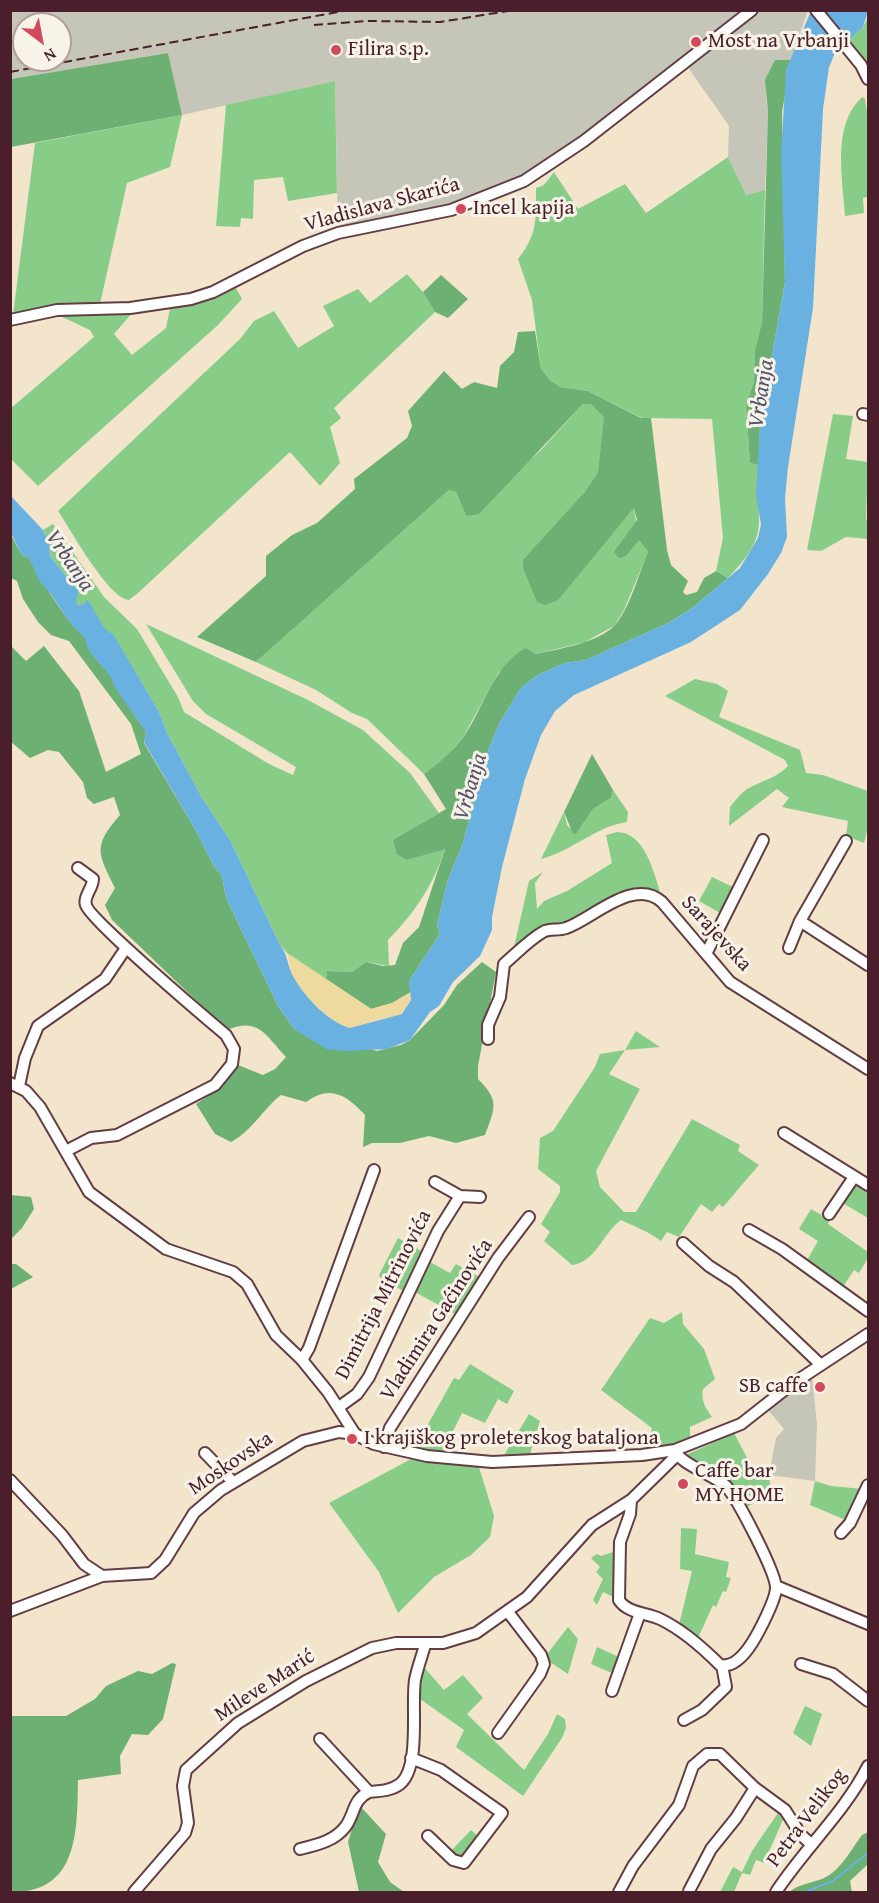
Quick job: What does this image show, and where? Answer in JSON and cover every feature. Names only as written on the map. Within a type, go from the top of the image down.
[{"type":"street","name":"Vladislava Skarića","points":[[10,320],[57,310],[130,308],[191,299],[213,292],[303,246],[338,233],[451,210],[524,181],[584,141],[752,10]]},
{"type":"street","points":[[816,10],[866,75]]},
{"type":"street","points":[[706,954],[763,840]]},
{"type":"street","points":[[789,948],[800,921],[846,841]]},
{"type":"street","points":[[66,1151],[91,1138],[117,1135],[215,1085],[232,1064],[234,1049],[226,1035],[126,948],[86,907],[86,899],[93,879],[78,868]]},
{"type":"street","name":"Sarajevska","points":[[488,1039],[488,1024],[500,997],[504,964],[542,933],[568,928],[614,901],[645,895],[658,898],[736,987],[868,1069]]},
{"type":"street","points":[[800,921],[868,965]]},
{"type":"street","points":[[126,948],[105,979],[38,1026],[15,1085],[40,1107],[89,1192],[166,1249],[232,1272],[247,1284],[276,1335],[302,1360],[339,1407],[355,1434],[384,1447],[438,1457],[492,1462],[675,1453],[736,1426],[868,1334]]},
{"type":"street","points":[[784,1132],[868,1185]]},
{"type":"street","points":[[302,1360],[309,1348],[374,1170]]},
{"type":"street","points":[[829,1214],[854,1177]]},
{"type":"street","name":"Dimitrija Mitrinovića","points":[[435,1182],[460,1196],[480,1197]]},
{"type":"street","name":"Dimitrija Mitrinovića","points":[[339,1407],[357,1394],[369,1377],[438,1231],[460,1196]]},
{"type":"street","name":"Vladimira Gaćinovića","points":[[384,1447],[390,1428],[498,1258],[529,1217]]},
{"type":"street","points":[[749,1230],[782,1249],[868,1311]]},
{"type":"street","points":[[683,1243],[709,1266],[734,1282],[821,1365]]},
{"type":"street","points":[[339,1432],[345,1419]]},
{"type":"street","name":"Moskovska","points":[[10,1611],[102,1576],[137,1576],[155,1570],[170,1553],[194,1513],[233,1482],[303,1441],[339,1432],[355,1434]]},
{"type":"street","points":[[204,1453],[233,1482]]},
{"type":"street","points":[[675,1453],[726,1486],[741,1508],[776,1586],[868,1624]]},
{"type":"street","name":"Mileve Marić","points":[[134,1893],[186,1833],[188,1823],[183,1786],[186,1770],[216,1742],[264,1706],[354,1656],[396,1643],[425,1645],[460,1640],[508,1612],[538,1587],[600,1518],[631,1500],[675,1453]]},
{"type":"street","points":[[10,1480],[62,1534],[84,1564],[102,1576]]},
{"type":"street","points":[[841,1533],[850,1523],[868,1485]]},
{"type":"street","points":[[631,1500],[630,1514],[620,1542],[617,1592],[621,1604],[660,1619],[678,1629],[722,1665],[726,1687],[702,1710],[684,1720]]},
{"type":"street","points":[[722,1665],[736,1662],[752,1644],[776,1586]]},
{"type":"street","points":[[498,1733],[544,1664],[541,1655],[508,1612]]},
{"type":"street","points":[[612,1691],[640,1613]]},
{"type":"street","points":[[300,1849],[320,1845],[339,1834],[346,1825],[359,1797],[369,1792],[388,1789],[400,1783],[406,1775],[411,1758],[416,1678],[425,1645]]},
{"type":"street","points":[[801,1664],[833,1674],[868,1701]]},
{"type":"street","points":[[320,1739],[369,1792]]},
{"type":"street","points":[[619,1893],[633,1866],[679,1805],[689,1774],[697,1760],[707,1754],[720,1754],[755,1788],[785,1810],[801,1835],[811,1844]]},
{"type":"street","points":[[411,1758],[450,1775],[502,1813],[464,1863],[453,1860],[428,1836]]},
{"type":"street","name":"Petra Velikog","points":[[776,1893],[811,1844],[844,1807],[868,1766]]},
{"type":"street","points":[[689,1891],[711,1849],[736,1818],[755,1788]]},
{"type":"shaded area","points":[[808,10],[791,60],[775,60],[766,95],[768,111],[765,190],[746,195],[728,157],[729,126],[687,66],[760,11]]},
{"type":"shaded area","points":[[11,11],[752,11],[540,172],[485,196],[338,233],[335,81],[182,115],[168,53],[72,69],[72,12],[12,12],[12,72],[53,72],[11,79]]},
{"type":"shaded area","points":[[812,1376],[817,1425],[815,1481],[769,1475],[776,1438],[784,1429],[768,1410]]},
{"type":"green space","points":[[868,17],[868,67],[848,40],[863,27]]},
{"type":"green space","points":[[168,53],[182,115],[11,147],[11,79],[53,72],[72,72],[72,69]]},
{"type":"green space","points":[[775,60],[791,60],[786,70],[787,84],[782,112],[785,282],[760,424],[759,465],[750,463],[746,405],[754,382],[755,350],[762,322],[768,111],[765,80]]},
{"type":"green space","points":[[335,81],[337,193],[288,201],[283,177],[254,180],[253,219],[241,218],[240,227],[216,226],[226,105]]},
{"type":"green space","points":[[862,97],[865,99],[868,119],[868,197],[863,198],[864,213],[845,216],[841,170],[842,138],[852,109]]},
{"type":"green space","points":[[182,115],[170,167],[127,183],[100,304],[62,304],[13,315],[35,143]]},
{"type":"green space","points":[[728,157],[746,195],[765,190],[762,322],[755,350],[754,382],[746,405],[750,463],[759,465],[759,526],[752,549],[728,578],[716,571],[723,538],[712,419],[642,418],[588,391],[560,387],[550,380],[541,369],[532,300],[518,259],[525,250],[532,233],[536,217],[536,188],[544,185],[554,172],[578,209],[625,184],[646,213]]},
{"type":"green space","points":[[407,274],[423,292],[435,312],[334,408],[341,418],[330,427],[340,463],[320,486],[290,452],[129,600],[111,588],[90,562],[58,511],[240,339],[254,321],[274,311],[298,348],[334,326],[323,306],[358,289],[370,303]]},
{"type":"green space","points":[[441,275],[468,299],[448,318],[435,312],[423,292]]},
{"type":"green space","points":[[236,288],[242,299],[218,325],[38,486],[11,459],[10,409],[94,337],[90,330],[60,316],[133,312],[114,334],[132,355],[166,328],[170,308]]},
{"type":"green space","points":[[535,331],[541,369],[550,380],[560,387],[588,391],[641,418],[651,418],[667,550],[671,565],[688,581],[683,592],[686,595],[697,592],[704,578],[716,571],[728,578],[691,609],[668,623],[586,660],[565,663],[538,675],[521,688],[500,722],[489,748],[462,846],[448,879],[437,926],[440,934],[409,981],[411,992],[392,1003],[371,1009],[326,979],[327,971],[352,972],[366,962],[383,966],[395,965],[403,943],[419,927],[445,849],[407,860],[397,854],[393,840],[446,809],[424,774],[462,739],[496,678],[513,657],[525,648],[536,654],[599,636],[615,625],[626,609],[634,590],[648,552],[639,540],[626,556],[619,558],[614,552],[637,520],[634,508],[558,600],[545,605],[537,602],[523,568],[523,560],[584,493],[598,472],[604,417],[591,404],[583,404],[479,514],[466,516],[456,492],[449,490],[256,662],[197,637],[266,576],[266,556],[292,535],[317,523],[355,489],[354,479],[407,438],[412,426],[408,411],[444,371],[462,389],[474,382],[497,388],[500,366],[514,352],[518,332]]},
{"type":"green space","points":[[583,404],[591,404],[605,417],[598,472],[584,493],[557,600],[634,508],[639,540],[648,552],[624,610],[614,626],[585,642],[536,654],[499,672],[462,739],[441,763],[424,774],[367,719],[352,713],[316,690],[256,662],[449,490],[456,492],[466,516],[541,450]]},
{"type":"green space","points":[[833,414],[853,416],[846,459],[868,462],[866,519],[868,520],[868,539],[846,537],[821,551],[807,550]]},
{"type":"green space","points":[[53,524],[104,597],[137,629],[178,697],[184,712],[269,764],[293,775],[296,767],[206,714],[193,701],[146,624],[308,700],[363,730],[410,773],[439,813],[394,840],[407,860],[445,848],[422,898],[388,940],[389,966],[366,962],[352,972],[327,971],[326,979],[287,953],[279,943],[231,842],[201,796],[167,733],[159,712],[113,635],[105,632],[91,610],[76,604],[76,588],[50,556],[49,543],[43,530]]},
{"type":"green space","points":[[10,533],[22,555],[29,558],[69,621],[86,638],[90,651],[109,674],[146,732],[144,743],[214,866],[222,876],[226,898],[278,1006],[294,1029],[377,1051],[401,1045],[410,1040],[444,1005],[457,985],[482,962],[496,972],[478,1066],[478,1079],[490,1093],[494,1105],[485,1135],[456,1143],[429,1136],[400,1143],[372,1143],[363,1147],[365,1115],[345,1097],[330,1093],[306,1102],[281,1095],[245,1132],[231,1142],[215,1134],[196,1104],[222,1087],[238,1065],[263,1075],[275,1069],[286,1057],[261,1030],[247,1026],[227,1030],[112,920],[105,905],[115,888],[102,858],[101,850],[105,835],[120,815],[114,797],[94,804],[87,798],[83,782],[59,752],[48,750],[30,758],[11,742],[11,646],[26,661],[44,646],[79,691],[106,772],[141,754],[131,724],[69,641],[51,635],[38,622],[23,599],[17,581],[11,578]]},
{"type":"green space","points":[[695,679],[717,684],[728,691],[719,717],[800,750],[806,773],[823,775],[868,791],[868,827],[864,843],[846,836],[848,821],[782,807],[789,798],[777,789],[729,826],[730,807],[740,795],[747,789],[779,774],[788,766],[785,760],[665,696]]},
{"type":"green space","points":[[592,754],[613,790],[611,798],[593,809],[576,834],[573,834],[564,812]]},
{"type":"green space","points":[[613,790],[628,812],[627,822],[605,828],[541,859],[564,812],[567,825],[576,834],[593,809],[611,798]]},
{"type":"green space","points":[[617,832],[627,834],[641,846],[647,855],[661,895],[650,891],[599,903],[571,921],[542,927],[514,947],[529,881],[543,872],[535,883],[537,909],[544,901],[567,891],[612,863],[606,835]]},
{"type":"green space","points":[[712,877],[735,888],[722,914],[699,901]]},
{"type":"green space","points":[[636,1031],[660,1047],[625,1050]]},
{"type":"green space","points":[[625,1050],[609,1074],[640,1089],[596,1171],[600,1187],[624,1212],[636,1212],[692,1119],[740,1145],[738,1151],[759,1165],[723,1207],[719,1204],[712,1212],[701,1204],[679,1237],[667,1232],[661,1241],[621,1220],[587,1259],[572,1265],[544,1241],[550,1232],[541,1224],[560,1192],[560,1186],[538,1169],[540,1138],[553,1131],[595,1067],[600,1054]]},
{"type":"green space","points":[[856,1183],[868,1190],[868,1218],[841,1202]]},
{"type":"green space","points":[[11,1195],[31,1197],[34,1209],[22,1228],[11,1239]]},
{"type":"green space","points":[[811,1209],[830,1220],[828,1224],[868,1252],[868,1258],[859,1273],[854,1270],[841,1290],[806,1262],[818,1241],[799,1229]]},
{"type":"green space","points":[[398,1238],[425,1253],[406,1292],[381,1280],[379,1275]]},
{"type":"green space","points":[[428,1261],[450,1273],[456,1264],[481,1278],[457,1315],[413,1291]]},
{"type":"green space","points":[[11,1264],[16,1264],[33,1277],[11,1289]]},
{"type":"green space","points":[[682,1312],[683,1324],[704,1349],[715,1379],[703,1389],[704,1404],[712,1417],[690,1427],[690,1438],[665,1448],[649,1437],[652,1428],[601,1390],[650,1318],[664,1323]]},
{"type":"green space","points":[[470,1364],[514,1391],[507,1404],[498,1399],[485,1423],[462,1413],[443,1451],[414,1449],[454,1378],[459,1380]]},
{"type":"green space","points":[[529,1414],[540,1421],[530,1454],[503,1457]]},
{"type":"green space","points":[[734,1433],[756,1475],[769,1475],[771,1495],[746,1507],[735,1490],[686,1455]]},
{"type":"green space","points":[[411,1459],[479,1467],[494,1516],[490,1537],[471,1555],[434,1577],[398,1613],[379,1572],[329,1503]]},
{"type":"green space","points":[[815,1481],[831,1486],[863,1489],[848,1521],[810,1505]]},
{"type":"green space","points":[[681,1528],[697,1529],[695,1554],[729,1562],[726,1577],[731,1578],[726,1592],[723,1591],[716,1607],[713,1605],[698,1638],[679,1625],[692,1571],[680,1569]]},
{"type":"green space","points":[[613,1552],[615,1598],[603,1592],[597,1605],[593,1600],[603,1579],[596,1572],[600,1567],[591,1558],[597,1554],[601,1556]]},
{"type":"green space","points":[[568,1627],[578,1639],[568,1674],[547,1660],[548,1653]]},
{"type":"green space","points":[[597,1647],[621,1658],[614,1674],[591,1664]]},
{"type":"green space","points":[[172,1663],[176,1664],[163,1719],[148,1735],[132,1734],[120,1756],[121,1774],[78,1780],[74,1838],[70,1855],[62,1870],[50,1882],[33,1890],[11,1892],[11,1716],[66,1716],[95,1699],[106,1686],[138,1671],[152,1674]]},
{"type":"green space","points":[[423,1666],[444,1690],[463,1675],[483,1698],[467,1714],[524,1770],[548,1734],[557,1714],[565,1719],[566,1728],[562,1738],[523,1796],[456,1747],[464,1730],[420,1699]]},
{"type":"green space","points":[[805,1706],[822,1714],[811,1746],[793,1733]]},
{"type":"green space","points":[[359,1805],[386,1834],[378,1862],[390,1882],[404,1892],[359,1892],[348,1842]]},
{"type":"green space","points":[[780,1810],[785,1815],[764,1863],[756,1860],[750,1875],[742,1873],[734,1892],[720,1892],[733,1867],[742,1872],[752,1851]]},
{"type":"green space","points":[[471,1830],[479,1837],[466,1858],[460,1859],[450,1852]]},
{"type":"green space","points":[[868,1832],[868,1864],[850,1881],[852,1892],[789,1892],[832,1873],[844,1861],[862,1835]]},
{"type":"sand","points":[[287,953],[371,1009],[392,1003],[411,992],[410,1005],[395,1016],[358,1027],[343,1026],[326,1015],[302,991],[293,976]]},
{"type":"water","points":[[811,11],[868,11],[863,27],[835,53],[829,67],[823,109],[813,308],[788,467],[785,498],[787,537],[781,553],[740,610],[691,642],[574,695],[555,711],[541,735],[525,779],[502,867],[492,917],[492,930],[480,956],[453,982],[439,1006],[430,1012],[410,1040],[387,1049],[345,1051],[326,1049],[294,1029],[278,1006],[226,898],[222,876],[214,866],[144,742],[146,732],[90,651],[85,638],[70,623],[40,582],[29,558],[22,555],[11,533],[10,495],[43,530],[49,543],[50,556],[78,591],[76,604],[83,605],[87,600],[105,629],[113,634],[159,712],[167,733],[201,796],[231,842],[284,951],[292,974],[304,993],[326,1015],[350,1028],[402,1014],[411,1000],[409,981],[440,934],[437,926],[448,879],[462,846],[489,748],[500,722],[521,688],[538,675],[565,663],[586,660],[668,623],[691,609],[740,568],[758,538],[761,524],[756,495],[760,424],[785,282],[781,155],[786,70]]},
{"type":"waterway","points":[[805,1892],[833,1881],[868,1853]]},
{"type":"railway","points":[[10,72],[349,10]]},
{"type":"railway","points":[[314,25],[368,21],[440,22],[514,10]]},
{"type":"place","name":"Most na Vrbanji","points":[[696,42]]},
{"type":"place","name":"Filira s.p.","points":[[336,50]]},
{"type":"place","name":"Incel kapija","points":[[461,209]]},
{"type":"place","name":"SB caffe","points":[[820,1387]]},
{"type":"place","name":"I krajiškog proleterskog bataljona","points":[[352,1439]]},
{"type":"place","name":"Caffe bar MY HOME","points":[[683,1484]]},
{"type":"water label","name":"Vrbanja","points":[[762,394]]},
{"type":"water label","name":"Vrbanja","points":[[69,561]]},
{"type":"water label","name":"Vrbanja","points":[[471,787]]}]
